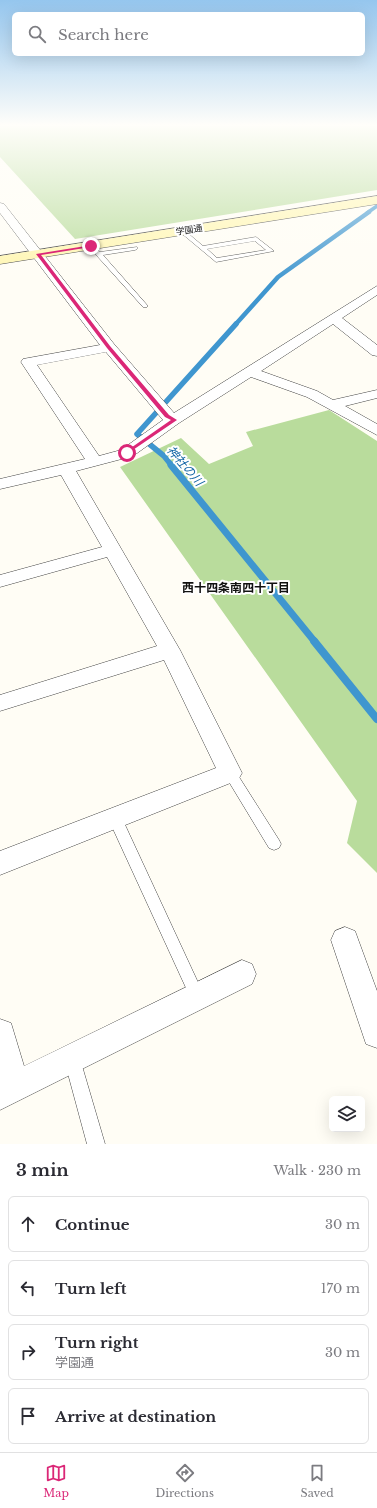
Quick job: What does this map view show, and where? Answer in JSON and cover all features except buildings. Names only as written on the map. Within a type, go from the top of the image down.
[{"type":"street","name":"学園通","points":[[0,260],[36,251],[377,193]]},
{"type":"street","name":"学園通","points":[[0,254],[36,251],[95,250],[182,232],[377,200]]},
{"type":"street","points":[[0,206],[109,347],[167,416],[174,420]]},
{"type":"street","points":[[0,484],[127,453],[174,420],[377,290]]},
{"type":"street","points":[[333,318],[377,352]]},
{"type":"street","points":[[94,462],[28,362],[109,347]]},
{"type":"street","points":[[251,372],[312,394],[333,404],[377,430]]},
{"type":"street","points":[[333,404],[377,394]]},
{"type":"street","points":[[0,863],[230,773],[170,650],[66,469]]},
{"type":"street","points":[[0,581],[112,550]]},
{"type":"street","points":[[0,703],[170,650]]},
{"type":"street","points":[[345,940],[377,1033]]},
{"type":"street","points":[[0,1034],[7,1090],[242,974]]},
{"type":"lane","points":[[182,232],[216,260],[271,251],[256,239],[202,248]]},
{"type":"lane","points":[[95,250],[135,248]]},
{"type":"lane","points":[[95,250],[145,306]]},
{"type":"lane","points":[[230,773],[274,844]]},
{"type":"lane","points":[[115,818],[197,996]]},
{"type":"lane","points":[[72,1058],[96,1144]]},
{"type":"green space","points":[[19,177],[377,177],[377,190],[75,239]]},
{"type":"green space","points":[[329,410],[377,441],[377,873],[347,843],[357,801],[120,467],[181,438],[209,464],[253,446],[246,432]]},
{"type":"waterway","name":"神社の川","points":[[367,213],[377,206]]},
{"type":"waterway","name":"神社の川","points":[[235,325],[278,277],[369,212]]},
{"type":"waterway","name":"神社の川","points":[[172,466],[164,456],[137,434],[236,324]]},
{"type":"waterway","name":"神社の川","points":[[171,465],[315,642]]},
{"type":"waterway","name":"神社の川","points":[[314,641],[377,719]]},
{"type":"district","name":"西十四条南四十丁目","points":[[236,588]]},
{"type":"route","points":[[91,246],[38,254],[109,347],[167,416],[174,420],[127,453]]}]
